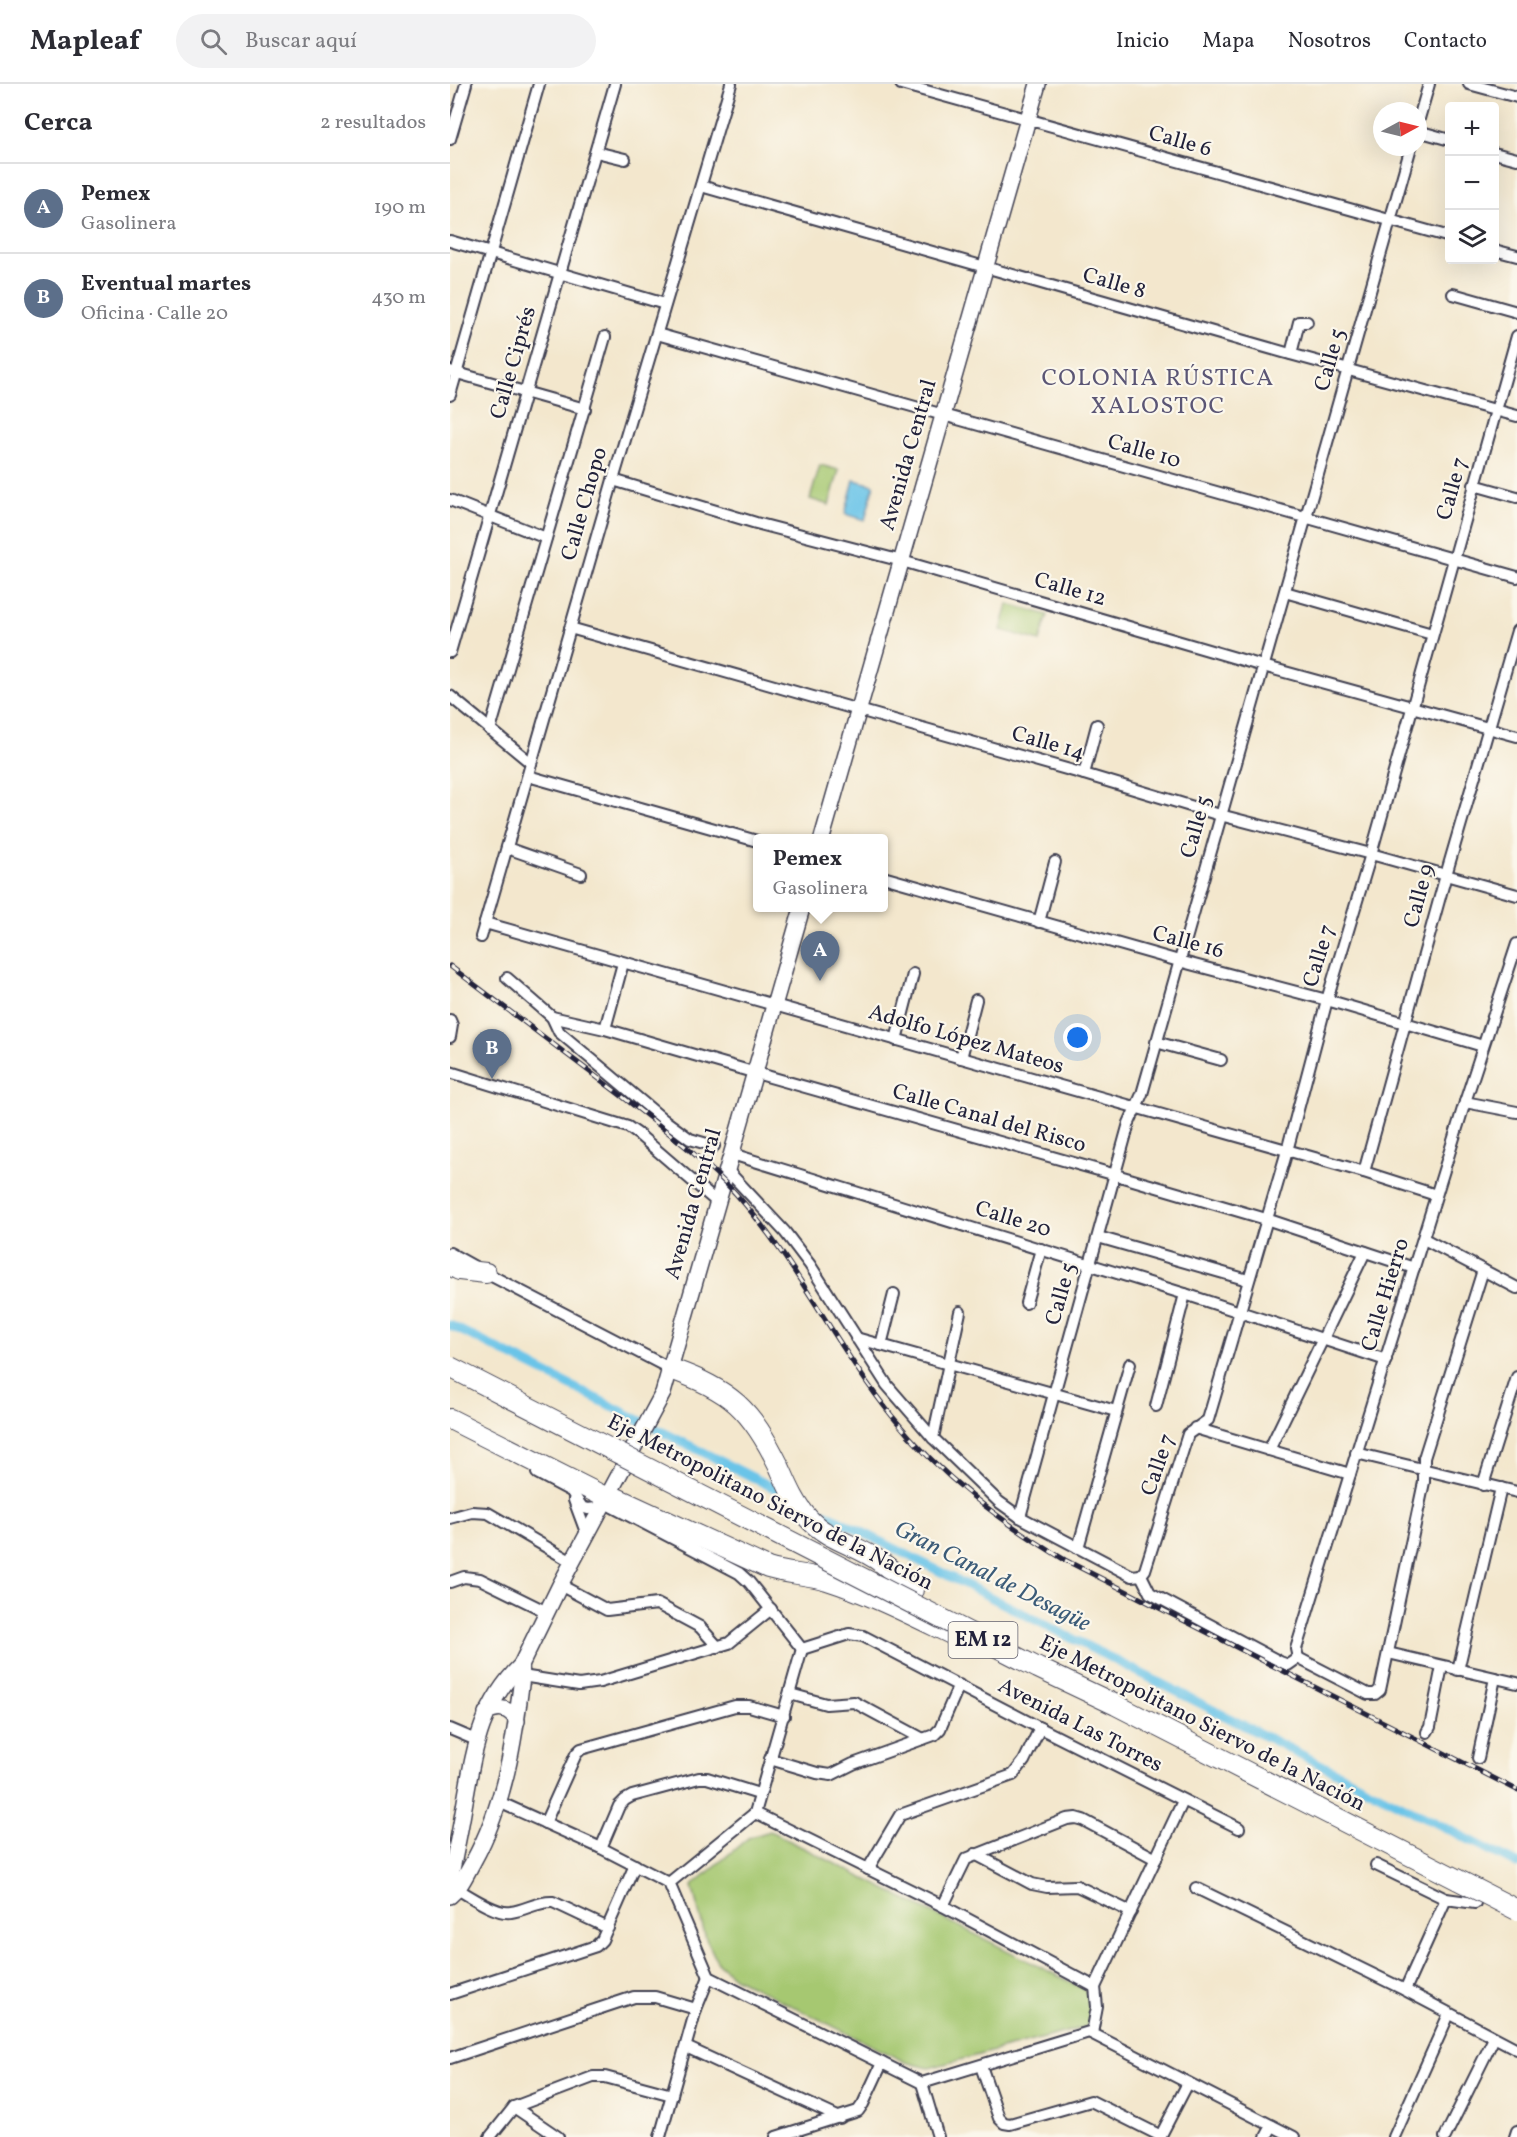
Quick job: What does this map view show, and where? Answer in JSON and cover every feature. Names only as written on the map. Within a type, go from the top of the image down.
[{"type":"highway","points":[[450,1265],[459,1270],[486,1273]]},
{"type":"highway","name":"Eje Metropolitano Siervo de la Nación","points":[[450,1353],[1517,1896]]},
{"type":"highway","name":"Eje Metropolitano Siervo de la Nación","points":[[450,1367],[1517,1910]]},
{"type":"highway","points":[[671,1369],[707,1384],[744,1409],[758,1429],[807,1518],[821,1531],[882,1562],[913,1590]]},
{"type":"highway","points":[[450,1419],[607,1499],[768,1568],[781,1572],[800,1573],[828,1581],[887,1604],[1005,1660],[1038,1668]]},
{"type":"street","points":[[450,139],[466,84]]},
{"type":"street","points":[[450,395],[453,372],[491,253],[539,84]]},
{"type":"street","name":"Calle Ciprés","points":[[450,652],[615,84]]},
{"type":"street","name":"Calle Chopo","points":[[481,937],[613,480],[731,84]]},
{"type":"street","name":"Calle 6","points":[[901,84],[1445,236]]},
{"type":"street","name":"Avenida Central","points":[[823,834],[1038,84]]},
{"type":"street","points":[[1424,102],[1429,84]]},
{"type":"street","points":[[1469,84],[1517,97]]},
{"type":"street","points":[[1427,134],[1445,139]]},
{"type":"street","points":[[596,152],[625,159]]},
{"type":"street","points":[[1499,154],[1517,159]]},
{"type":"street","name":"Calle 5","points":[[1020,1517],[1098,1237],[1135,1109],[1142,1094],[1408,156]]},
{"type":"street","name":"Calle 8","points":[[700,186],[1517,416]]},
{"type":"street","points":[[450,241],[665,304]]},
{"type":"street","points":[[1499,251],[1517,256]]},
{"type":"street","points":[[1453,294],[1517,312]]},
{"type":"street","points":[[1291,354],[1299,322],[1307,322]]},
{"type":"street","name":"Calle 10","points":[[657,334],[1517,577]]},
{"type":"street","name":"Calle 7","points":[[1140,1575],[1145,1570],[1188,1434],[1208,1420],[1287,1151],[1327,1000],[1371,854],[1517,336]]},
{"type":"street","points":[[490,730],[605,337]]},
{"type":"street","points":[[453,372],[585,409]]},
{"type":"street","name":"Calle 12","points":[[613,480],[756,523],[902,561],[1263,666],[1517,736]]},
{"type":"street","points":[[1474,486],[1517,497]]},
{"type":"street","points":[[450,500],[546,538]]},
{"type":"street","points":[[1285,592],[1432,634]]},
{"type":"street","name":"Calle 14","points":[[570,628],[1084,774],[1220,815],[1517,895]]},
{"type":"street","name":"Calle 9","points":[[1364,1172],[1446,875],[1517,631]]},
{"type":"street","points":[[450,696],[531,763]]},
{"type":"street","points":[[1084,774],[1097,725]]},
{"type":"street","points":[[528,776],[753,840]]},
{"type":"street","points":[[507,848],[581,874]]},
{"type":"street","points":[[1039,922],[1055,862]]},
{"type":"street","name":"Calle 16","points":[[888,878],[1179,961],[1327,1000],[1483,1046]]},
{"type":"street","name":"Avenida Central","points":[[522,1670],[560,1585],[663,1393],[801,912]]},
{"type":"street","name":"Adolfo López Mateos","points":[[485,923],[1364,1172],[1436,1195]]},
{"type":"street","name":"Calle Hierro","points":[[1298,1659],[1296,1649],[1356,1453],[1465,1102],[1517,944]]},
{"type":"street","points":[[605,1029],[623,963]]},
{"type":"street","points":[[896,1040],[914,974]]},
{"type":"street","points":[[507,978],[552,1017],[559,1032],[664,1120],[690,1139],[714,1146]]},
{"type":"street","points":[[961,1058],[976,1000]]},
{"type":"street","name":"Calle Canal del Risco","points":[[552,1017],[569,1019],[605,1029],[1116,1175],[1266,1219],[1414,1268]]},
{"type":"street","points":[[450,1037],[451,1021]]},
{"type":"street","points":[[1156,1042],[1221,1060]]},
{"type":"street","points":[[450,1072],[628,1127],[718,1203]]},
{"type":"street","points":[[1465,1102],[1517,1112]]},
{"type":"street","name":"Calle 20","points":[[732,1154],[1091,1264],[1386,1360]]},
{"type":"street","points":[[727,1170],[785,1232],[810,1265],[887,1385],[933,1438],[999,1502],[1020,1517],[1132,1576],[1140,1575],[1150,1593],[1280,1662],[1288,1665],[1298,1659],[1368,1694],[1375,1694],[1380,1690],[1424,1482],[1424,1458],[1483,1270]]},
{"type":"street","points":[[1098,1237],[1248,1280]]},
{"type":"street","points":[[1424,1239],[1517,1288]]},
{"type":"street","points":[[1026,1303],[1041,1250]]},
{"type":"street","points":[[1269,1450],[1365,1252]]},
{"type":"street","points":[[450,1253],[671,1369]]},
{"type":"street","points":[[880,1345],[894,1294]]},
{"type":"street","points":[[1156,1406],[1185,1294]]},
{"type":"street","points":[[933,1438],[960,1312]]},
{"type":"street","points":[[856,1338],[1116,1411]]},
{"type":"street","points":[[1078,1548],[1130,1364]]},
{"type":"street","points":[[1483,1485],[1517,1377]]},
{"type":"street","points":[[450,1427],[571,1491],[582,1507],[596,1508],[607,1499],[739,1573],[802,1649],[754,1813],[669,1883]]},
{"type":"street","points":[[1195,1428],[1350,1474]]},
{"type":"street","points":[[1356,1453],[1517,1492]]},
{"type":"street","points":[[1458,1670],[1501,1488]]},
{"type":"street","points":[[571,1491],[587,1535]]},
{"type":"street","points":[[450,1518],[472,1512],[488,1513],[572,1562]]},
{"type":"street","points":[[450,1582],[470,1577],[480,1579],[547,1612]]},
{"type":"street","points":[[560,1585],[612,1611],[651,1603],[657,1604],[700,1627],[718,1647]]},
{"type":"street","points":[[452,1887],[476,1740],[486,1713],[512,1673],[522,1670],[579,1685],[588,1685],[718,1647],[739,1637],[771,1609]]},
{"type":"street","name":"Avenida Las Torres","points":[[802,1649],[849,1634],[860,1635],[1239,1828]]},
{"type":"street","points":[[1388,1653],[1517,1683]]},
{"type":"street","points":[[1427,1732],[1430,1727],[1442,1666]]},
{"type":"street","points":[[452,1887],[484,1840],[499,1802],[513,1751],[522,1670]]},
{"type":"street","points":[[1478,1758],[1495,1678]]},
{"type":"street","points":[[770,1759],[817,1773],[831,1774],[923,1739],[937,1733],[959,1685]]},
{"type":"street","points":[[790,1694],[826,1704],[854,1702],[923,1739]]},
{"type":"street","points":[[545,1823],[580,1749],[735,1706],[749,1706],[784,1716]]},
{"type":"street","points":[[486,1713],[504,1708],[512,1713],[517,1721]]},
{"type":"street","points":[[868,1869],[900,1815],[1012,1775],[1024,1761],[1040,1728]]},
{"type":"street","points":[[450,1729],[476,1740]]},
{"type":"street","points":[[600,1848],[619,1806],[632,1796],[699,1778],[707,1778],[759,1794]]},
{"type":"street","points":[[1092,2033],[1097,2007],[1095,1987],[1183,1801]]},
{"type":"street","points":[[499,1802],[600,1848],[669,1883],[709,1977],[921,2083],[1086,2032],[1092,2033],[1294,2137]]},
{"type":"street","points":[[754,1813],[942,1906],[1095,1987]]},
{"type":"street","points":[[942,1906],[964,1862],[975,1854],[1067,1819],[1076,1818],[1156,1859]]},
{"type":"street","points":[[461,1827],[467,1837],[484,1840]]},
{"type":"street","points":[[975,1854],[1032,1884],[1047,1887],[1077,1886],[1131,1912]]},
{"type":"street","points":[[450,1994],[596,1946],[608,1928],[635,1865]]},
{"type":"street","points":[[1376,1865],[1446,1899],[1475,1904]]},
{"type":"street","points":[[452,1887],[504,1912],[553,1902],[608,1928]]},
{"type":"street","points":[[1196,1888],[1405,1990],[1517,2049]]},
{"type":"street","points":[[1405,1990],[1446,1899]]},
{"type":"street","points":[[660,2137],[696,2009],[709,1977]]},
{"type":"street","points":[[450,2058],[634,1997],[655,1997],[696,2009]]},
{"type":"street","points":[[1394,2137],[1449,2014]]},
{"type":"street","points":[[1445,2137],[1494,2038]]},
{"type":"street","points":[[686,2047],[840,2118]]},
{"type":"street","points":[[776,2137],[858,2111],[882,2063]]},
{"type":"street","points":[[981,2066],[999,2118],[1004,2123],[1010,2124],[1091,2101],[1161,2136],[1188,2083]]},
{"type":"street","points":[[490,2137],[514,2107],[593,2077],[605,2077],[672,2095]]},
{"type":"street","points":[[921,2083],[938,2137]]},
{"type":"street","points":[[514,2107],[558,2137]]},
{"type":"street","points":[[1266,2137],[1272,2126]]},
{"type":"street","points":[[1515,2137],[1517,2131]]},
{"type":"green space","points":[[820,465],[839,470],[829,505],[810,499]]},
{"type":"green space","points":[[1008,604],[1048,615],[1040,641],[1001,630]]},
{"type":"green space","points":[[770,1831],[1092,1993],[1094,2018],[1085,2027],[929,2068],[905,2062],[734,1977],[718,1963],[706,1939],[692,1886],[748,1838]]},
{"type":"water","points":[[854,480],[874,485],[865,520],[845,514]]},
{"type":"waterway","name":"Gran Canal de Desagüe","points":[[450,1325],[788,1495]]},
{"type":"waterway","name":"Gran Canal de Desagüe","points":[[801,1501],[1517,1864]]},
{"type":"railway","points":[[450,966],[623,1097],[696,1155],[723,1180],[778,1247],[852,1361],[892,1416],[951,1478],[994,1513],[1065,1560],[1517,1790]]},
{"type":"place","name":"Pemex","points":[[820,981]]},
{"type":"place","name":"Eventual martes","points":[[492,1079]]},
{"type":"district","name":"COLONIA RÚSTICA XALOSTOC","points":[[1158,393]]}]
